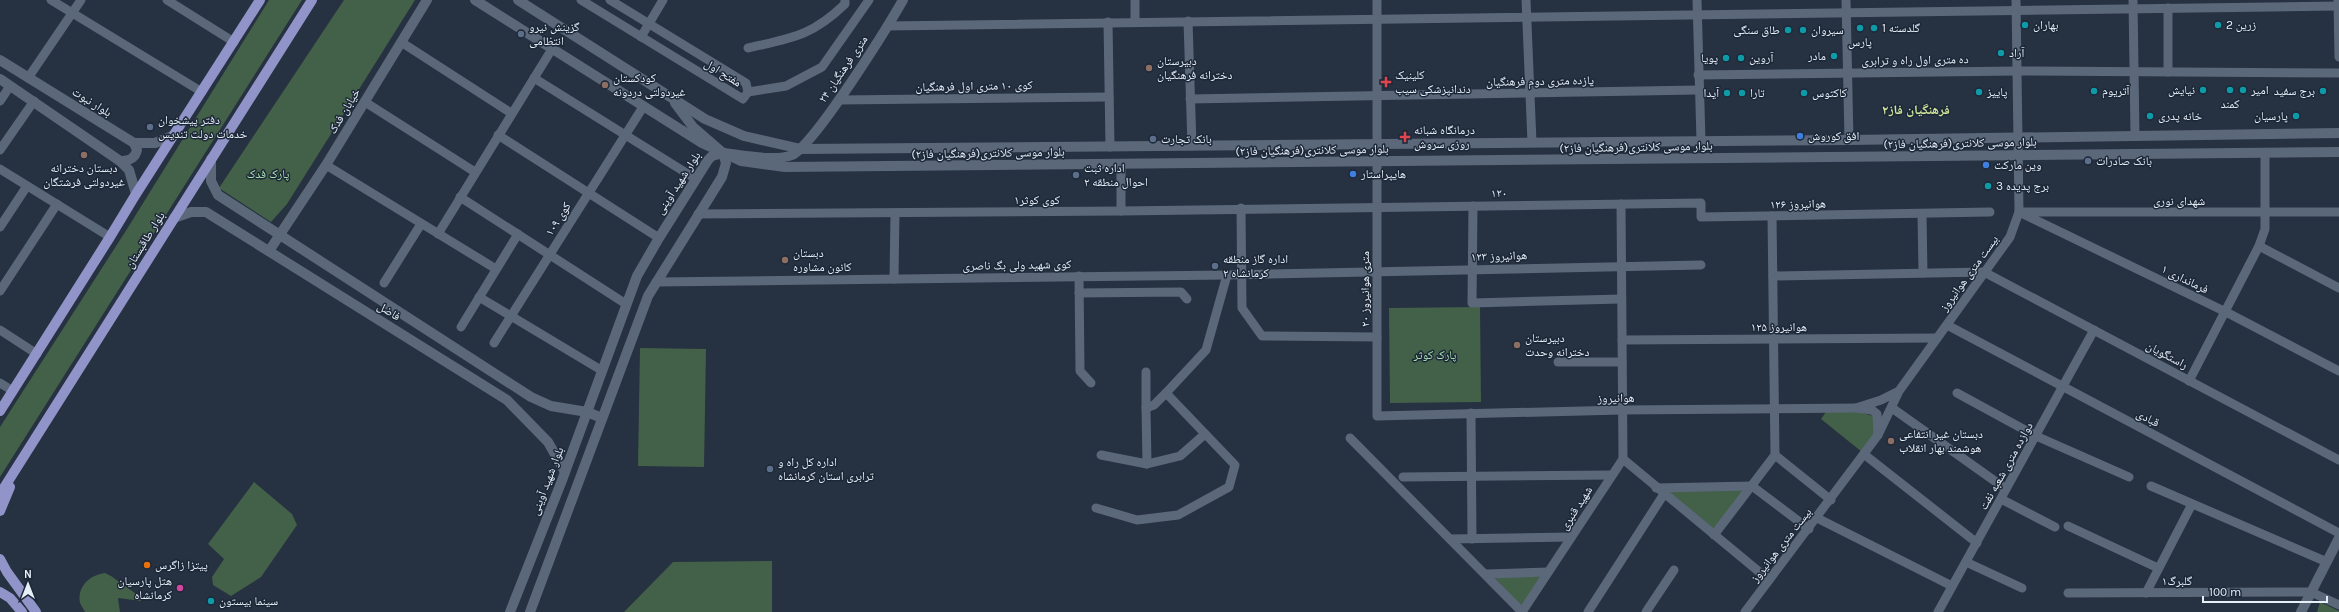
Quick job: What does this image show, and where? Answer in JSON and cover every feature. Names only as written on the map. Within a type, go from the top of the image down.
[{"type":"main road","points":[[0,411],[260,0]]},
{"type":"main road","name":"بلوار طاقبستان","points":[[0,494],[312,0]]},
{"type":"main road","name":"خیابان فدک","points":[[269,252],[326,165],[427,0]]},
{"type":"main road","name":"بلوار موسی کلانتری(فرهنگیان فاز۲)","points":[[475,0],[702,143],[741,161],[765,166],[802,169],[2339,152]]},
{"type":"main road","name":"بلوار موسی کلانتری(فرهنگیان فاز۲)","points":[[518,0],[705,119],[744,136],[801,150],[1849,140],[2339,133]]},
{"type":"main road","name":"۲۴ متری فرهنگیان","points":[[801,150],[839,100],[888,26],[903,0]]},
{"type":"main road","name":"بلوار نبوت","points":[[0,60],[134,143]]},
{"type":"main road","points":[[0,79],[120,161],[128,170],[136,194]]},
{"type":"main road","points":[[530,612],[648,296],[722,177],[726,163],[723,153],[693,127],[673,100]]},
{"type":"main road","points":[[120,161],[131,160],[134,157],[137,150],[134,143],[155,143],[175,134]]},
{"type":"main road","points":[[723,153],[783,157],[801,150]]},
{"type":"main road","name":"بلوار شهید آوینی","points":[[510,612],[565,472],[601,370],[637,276],[658,238],[712,156],[723,153]]},
{"type":"main road","name":"فاضل","points":[[211,159],[211,181],[218,195],[281,234],[531,397],[561,409],[587,412],[602,418]]},
{"type":"main road","name":"فاضل","points":[[174,218],[191,212],[206,212],[507,400],[548,442],[565,472]]},
{"type":"main road","points":[[0,511],[22,459]]},
{"type":"main road","points":[[2303,611],[2339,538]]},
{"type":"main road","points":[[0,560],[36,612]]},
{"type":"main road","points":[[0,592],[10,598],[22,612]]},
{"type":"street","points":[[51,0],[202,92]]},
{"type":"street","points":[[28,78],[81,0]]},
{"type":"street","points":[[167,0],[234,42]]},
{"type":"street","name":"مفتح اول","points":[[581,0],[743,100],[748,92],[746,83],[610,0]]},
{"type":"street","points":[[641,37],[663,0]]},
{"type":"street","points":[[748,92],[786,86],[822,67],[869,0]]},
{"type":"street","points":[[1135,0],[1135,22]]},
{"type":"street","name":"۲۰ متری هوانیروز","points":[[1377,0],[1377,416]]},
{"type":"street","points":[[1526,0],[1532,142]]},
{"type":"street","points":[[1697,0],[1698,90],[1701,141]]},
{"type":"street","points":[[1846,0],[1849,140]]},
{"type":"street","points":[[748,48],[796,38],[826,22],[845,2],[859,15]]},
{"type":"street","points":[[888,26],[1378,18],[1697,16],[1846,12],[2016,4],[2133,4],[2168,8],[2338,4],[2339,57]]},
{"type":"street","name":"بیست متری هوانیروز","points":[[1745,612],[1865,455],[1878,435],[1899,391],[2010,237],[2019,212],[2016,4]]},
{"type":"street","points":[[2133,4],[2135,136]]},
{"type":"street","points":[[2168,8],[2168,72]]},
{"type":"street","points":[[1188,21],[1192,146]]},
{"type":"street","points":[[1108,22],[1110,147]]},
{"type":"street","points":[[401,42],[511,113]]},
{"type":"street","points":[[438,234],[511,113],[552,49]]},
{"type":"street","name":"ده متری اول راه و ترابری","points":[[1698,75],[2016,71],[2339,73]]},
{"type":"street","points":[[534,78],[696,179]]},
{"type":"street","points":[[0,101],[10,86]]},
{"type":"street","name":"یازده متری دوم فرهنگیان","points":[[1190,99],[1698,90]]},
{"type":"street","name":"کوی ۱۰ متری اول فرهنگیان","points":[[839,100],[1109,97]]},
{"type":"street","points":[[0,150],[34,101]]},
{"type":"street","points":[[365,102],[475,172]]},
{"type":"street","name":"کوی ۱۰۹","points":[[494,343],[643,107]]},
{"type":"street","points":[[498,135],[658,238]]},
{"type":"street","points":[[2189,381],[2260,246],[2265,229],[2265,153]]},
{"type":"street","points":[[326,165],[496,270]]},
{"type":"street","points":[[1121,165],[1121,212]]},
{"type":"street","points":[[0,169],[110,237]]},
{"type":"street","points":[[0,228],[27,186]]},
{"type":"street","points":[[460,197],[626,304]]},
{"type":"street","name":"هوانیروز ۱۲۶","points":[[1621,204],[1701,202],[1701,217],[1990,212]]},
{"type":"street","points":[[0,291],[57,204]]},
{"type":"street","points":[[1621,204],[1623,459],[1656,488],[1769,580]]},
{"type":"street","name":"۱۲۰","points":[[1377,207],[1621,204]]},
{"type":"street","points":[[1473,206],[1472,303],[1621,299]]},
{"type":"street","name":"کوی کوثر۱","points":[[698,214],[1121,212],[1241,208],[1377,207]]},
{"type":"street","points":[[1241,208],[1242,308],[1262,336],[1377,336]]},
{"type":"street","name":"شهدای نوری","points":[[2019,212],[2265,214],[2339,212]]},
{"type":"street","name":"فرمانداری ۱","points":[[2019,212],[2226,312],[2339,371]]},
{"type":"street","points":[[894,279],[895,213]]},
{"type":"street","points":[[1922,214],[1923,273]]},
{"type":"street","points":[[1714,535],[1775,455],[1772,216]]},
{"type":"street","points":[[384,283],[421,224]]},
{"type":"street","points":[[461,327],[518,234]]},
{"type":"street","points":[[2260,246],[2339,288]]},
{"type":"street","name":"۱۲۳ هوانیروز","points":[[1378,271],[1701,264]]},
{"type":"street","name":"کوی شهید ولی بگ ناصری","points":[[656,282],[1227,275],[1378,271]]},
{"type":"street","points":[[1773,276],[1984,272]]},
{"type":"street","name":"راستگویان","points":[[1984,272],[2339,460]]},
{"type":"street","points":[[1146,408],[1166,393],[1206,350],[1227,275]]},
{"type":"street","points":[[1079,276],[1080,371],[1091,383]]},
{"type":"street","points":[[1079,293],[1181,292],[1187,299]]},
{"type":"street","points":[[479,297],[601,370]]},
{"type":"street","name":"قبادی","points":[[1947,325],[2339,532]]},
{"type":"street","points":[[0,330],[37,354]]},
{"type":"street","name":"دوازده متری شعبه نفت","points":[[1938,612],[2094,330]]},
{"type":"street","name":"هوانیروز ۱۲۵","points":[[1622,340],[1937,338]]},
{"type":"street","points":[[1558,362],[1622,362]]},
{"type":"street","points":[[1146,372],[1147,464]]},
{"type":"street","points":[[0,383],[14,391]]},
{"type":"street","points":[[1856,408],[1881,400],[1899,391]]},
{"type":"street","points":[[1096,508],[1136,520],[1178,514],[1229,487],[1235,465],[1166,393]]},
{"type":"street","points":[[1956,393],[2036,436],[2129,477]]},
{"type":"street","points":[[1856,408],[1872,410],[1877,414],[1878,435]]},
{"type":"street","name":"هوانیروز","points":[[1377,416],[1622,410],[1856,408]]},
{"type":"street","points":[[1892,408],[2006,489]]},
{"type":"street","points":[[1471,413],[1472,539]]},
{"type":"street","points":[[1101,455],[1147,464],[1180,456],[1205,434]]},
{"type":"street","points":[[1350,438],[1522,612]]},
{"type":"street","points":[[1775,455],[1831,500]]},
{"type":"street","points":[[1865,455],[1977,543]]},
{"type":"street","name":"شهید قنبری","points":[[1522,612],[1623,459]]},
{"type":"street","points":[[1403,477],[1612,474]]},
{"type":"street","points":[[1656,488],[1752,486],[1809,529]]},
{"type":"street","points":[[2150,486],[2327,562]]},
{"type":"street","points":[[1588,612],[1664,494]]},
{"type":"street","points":[[2001,499],[2055,527]]},
{"type":"street","points":[[2146,593],[2192,504]]},
{"type":"street","points":[[1818,518],[1952,586]]},
{"type":"street","points":[[2068,526],[2158,568]]},
{"type":"street","points":[[1450,539],[1571,537]]},
{"type":"street","points":[[1966,562],[2022,588]]},
{"type":"street","points":[[1646,612],[1674,570]]},
{"type":"street","points":[[1486,574],[1548,572]]},
{"type":"street","points":[[2312,592],[2339,605]]},
{"type":"street","name":"گلبرگ۱","points":[[2068,593],[2312,592]]},
{"type":"green space","points":[[269,0],[302,0],[0,477],[0,427],[127,229]]},
{"type":"green space","name":"پارک فدک","points":[[344,0],[415,0],[287,204],[271,222],[219,188]]},
{"type":"green space","name":"پارک کوثر","points":[[1480,307],[1481,402],[1390,403],[1389,308]]},
{"type":"green space","points":[[640,348],[706,349],[704,467],[638,466]]},
{"type":"green space","points":[[1856,411],[1873,416],[1875,434],[1862,452],[1821,419],[1826,412]]},
{"type":"green space","points":[[254,482],[292,514],[297,525],[261,577],[231,596],[213,585],[212,577],[224,559],[208,544]]},
{"type":"green space","points":[[1747,488],[1713,530],[1663,490]]},
{"type":"green space","points":[[772,561],[772,612],[624,612],[673,562]]},
{"type":"green space","points":[[105,573],[142,598],[141,601],[118,598],[120,612],[85,612],[80,603],[80,592],[82,587],[89,579]]},
{"type":"green space","points":[[1542,576],[1521,606],[1494,577]]},
{"type":"green space","points":[[2320,602],[2339,611],[2339,612],[2317,612]]},
{"type":"place","name":"بهاران","points":[[2025,25]]},
{"type":"place","name":"زرین 2","points":[[2218,25]]},
{"type":"place","name":"پارس","points":[[1860,28]]},
{"type":"place","name":"گلدسته 1","points":[[1874,28]]},
{"type":"place","name":"طاق سنگی","points":[[1788,30]]},
{"type":"place","name":"سیروان","points":[[1803,30]]},
{"type":"place","name":"گزینش نیرو انتظامی","points":[[521,34]]},
{"type":"place","name":"آراد","points":[[2001,53]]},
{"type":"place","name":"مادر","points":[[1834,56]]},
{"type":"place","name":"پویا","points":[[1726,58]]},
{"type":"place","name":"آروین","points":[[1741,58]]},
{"type":"place","name":"دبیرستان دخترانه فرهنگیان","points":[[1149,68]]},
{"type":"place","name":"کلینیک دندانپزشکی سیب","points":[[1386,82]]},
{"type":"place","name":"کودکستان غیردولتی دردونه","points":[[605,85]]},
{"type":"place","name":"نیایش","points":[[2203,90]]},
{"type":"place","name":"کمند","points":[[2230,90]]},
{"type":"place","name":"امیر","points":[[2243,90]]},
{"type":"place","name":"آتریوم","points":[[2094,91]]},
{"type":"place","name":"برج سفید","points":[[2323,91]]},
{"type":"place","name":"پاییز","points":[[1979,92]]},
{"type":"place","name":"آیدا","points":[[1727,93]]},
{"type":"place","name":"تارا","points":[[1742,93]]},
{"type":"place","name":"کاکتوس","points":[[1804,93]]},
{"type":"place","name":"خانه پدری","points":[[2150,116]]},
{"type":"place","name":"پارسیان","points":[[2296,116]]},
{"type":"place","name":"دفتر پیشخوان خدمات دولت تندیس","points":[[150,127]]},
{"type":"place","name":"افق کوروش","points":[[1800,136]]},
{"type":"place","name":"درمانگاه شبانه روزی سروش","points":[[1405,137]]},
{"type":"place","name":"بانک تجارت","points":[[1153,139]]},
{"type":"place","name":"دبستان دخترانه غیردولتی فرشتگان","points":[[84,155]]},
{"type":"place","name":"بانک صادرات","points":[[2088,161]]},
{"type":"place","name":"وین مارکت","points":[[1986,165]]},
{"type":"place","name":"هایپراستار","points":[[1353,174]]},
{"type":"place","name":"اداره ثبت احوال منطقه ۲","points":[[1076,175]]},
{"type":"place","name":"برج پدیده 3","points":[[1988,186]]},
{"type":"place","name":"دبستان کانون مشاوره","points":[[785,260]]},
{"type":"place","name":"اداره گاز منطقه ۲ کرمانشاه","points":[[1215,266]]},
{"type":"place","name":"دبیرستان دخترانه وحدت","points":[[1517,345]]},
{"type":"place","name":"دبستان غیر انتفاعی هوشمند بهار انقلاب","points":[[1891,441]]},
{"type":"place","name":"اداره کل راه و ترابری استان کرمانشاه","points":[[770,469]]},
{"type":"place","name":"پیتزا زاگرس","points":[[147,565]]},
{"type":"place","name":"هتل پارسیان کرمانشاه","points":[[180,588]]},
{"type":"place","name":"سینما بیستون","points":[[211,601]]},
{"type":"district","name":"فرهنگیان فاز۲","points":[[1916,109]]}]
